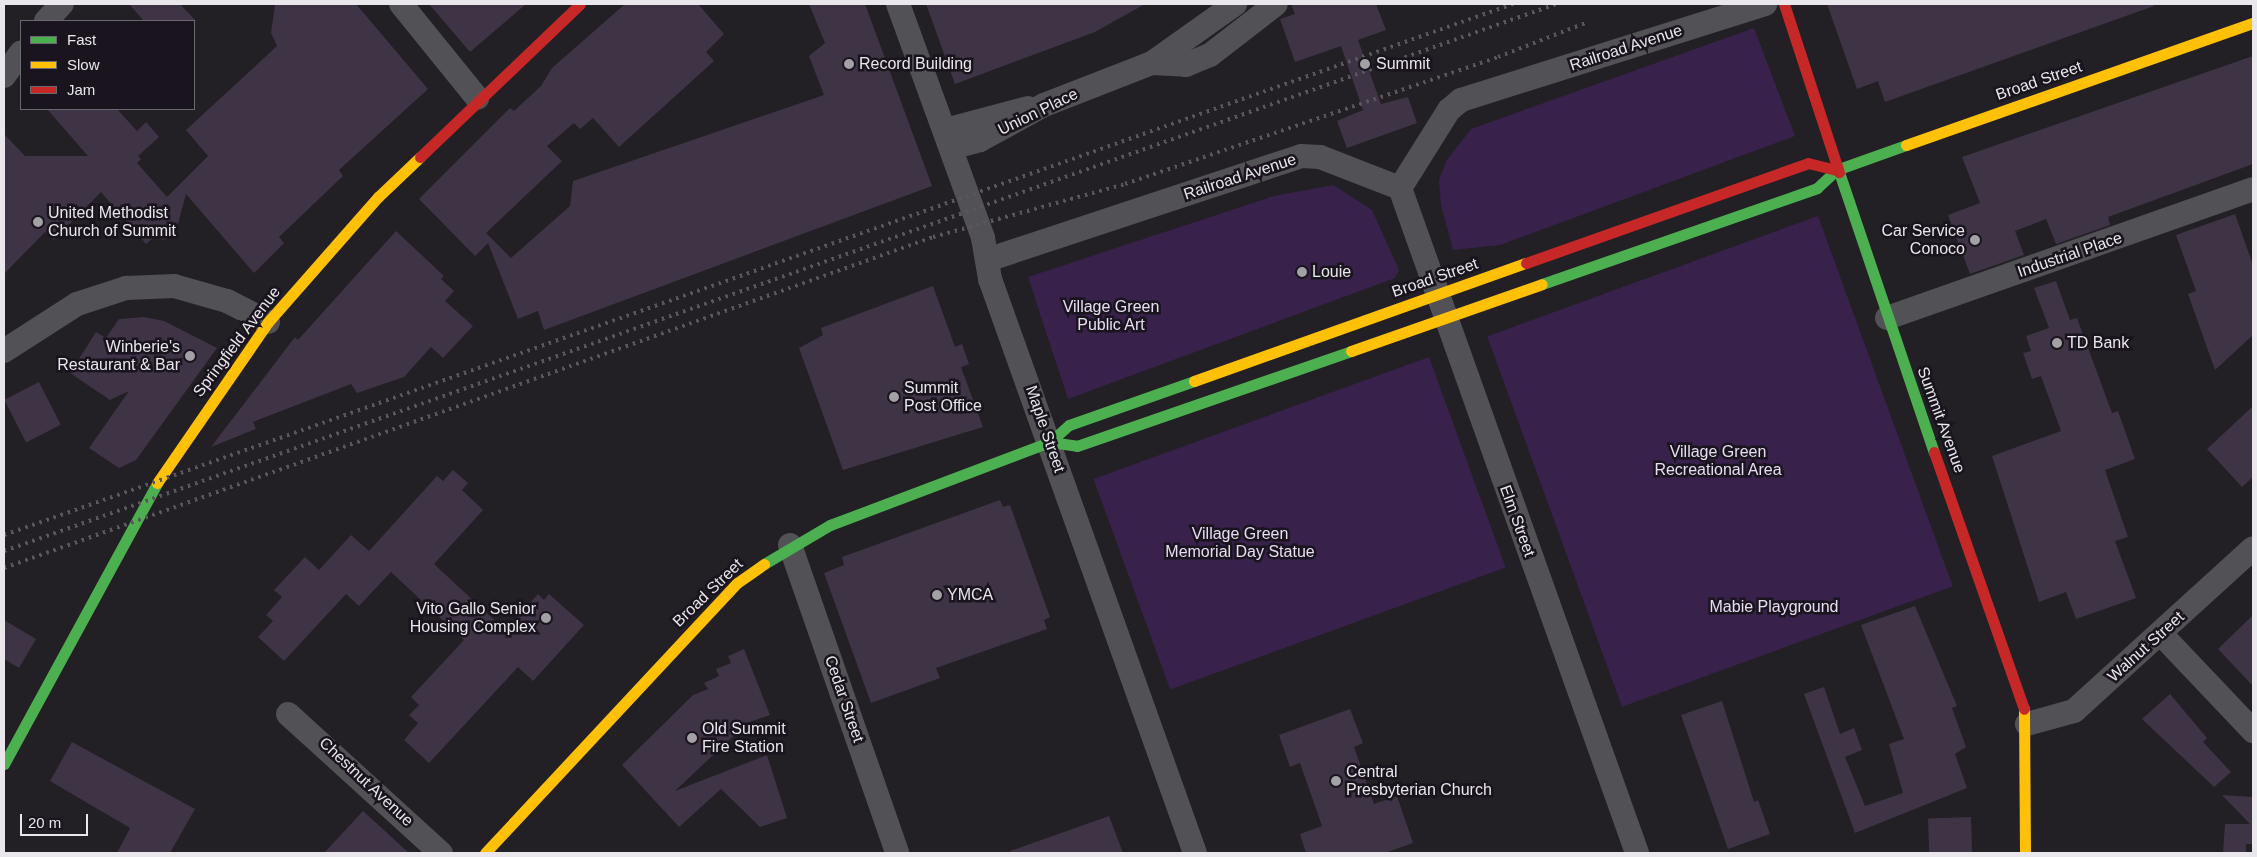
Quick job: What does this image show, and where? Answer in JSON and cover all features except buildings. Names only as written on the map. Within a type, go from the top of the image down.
[{"type":"main road","name":"Springfield Avenue","points":[[4,764],[168,464],[268,322],[378,197],[477,98],[580,4]]},
{"type":"main road","name":"Summit Avenue","points":[[1784,4],[1836,170],[2005,647],[2027,724],[2025,853]]},
{"type":"main road","name":"Broad Street","points":[[1050,442],[1078,446],[1817,188],[1836,170],[2253,23]]},
{"type":"main road","name":"Broad Street","points":[[485,853],[720,600],[790,545],[880,503],[1050,442],[1069,425],[1808,163],[1836,170]]},
{"type":"street","points":[[47,20],[62,4]]},
{"type":"street","points":[[401,4],[477,98]]},
{"type":"street","name":"Maple Street","points":[[898,4],[948,139],[985,249],[990,279],[1050,442],[1195,853]]},
{"type":"street","name":"Union Place","points":[[948,139],[981,117],[1044,106],[1152,63],[1235,4]]},
{"type":"street","name":"Union Place","points":[[1152,63],[1186,65],[1210,55],[1276,4]]},
{"type":"street","name":"Railroad Avenue","points":[[985,249],[1301,156],[1320,157],[1400,188],[1449,110],[1461,100],[1765,4]]},
{"type":"street","points":[[4,76],[20,54]]},
{"type":"street","name":"Elm Street","points":[[1400,188],[1436,295],[1637,853]]},
{"type":"street","name":"Industrial Place","points":[[1887,318],[2253,189]]},
{"type":"street","points":[[4,351],[77,304],[126,288],[174,286],[227,301],[268,322]]},
{"type":"street","name":"Cedar Street","points":[[790,545],[897,853]]},
{"type":"street","name":"Walnut Street","points":[[2027,724],[2074,711],[2161,634],[2253,548]]},
{"type":"street","points":[[2161,634],[2253,731]]},
{"type":"street","name":"Chestnut Avenue","points":[[288,714],[441,853]]},
{"type":"green space","points":[[1754,28],[1795,136],[1500,245],[1453,250],[1441,205],[1439,180],[1447,160],[1471,129]]},
{"type":"green space","name":"Village Green Public Art","points":[[1333,185],[1372,210],[1399,270],[1395,278],[1068,399],[1028,277],[1274,196]]},
{"type":"green space","name":"Village Green Recreational Area","points":[[1818,216],[1953,586],[1622,707],[1487,336]]},
{"type":"green space","name":"Village Green Memorial Day Statue","points":[[1429,357],[1506,567],[1170,690],[1094,479]]},
{"type":"railway","points":[[4,535],[1513,4]]},
{"type":"railway","points":[[4,551],[1556,4]]},
{"type":"railway","points":[[4,568],[933,237],[1125,184],[1498,57],[1588,22]]},
{"type":"traffic: fast","points":[[1542,284],[1817,188],[1836,170],[1906,145]]},
{"type":"traffic: fast","points":[[1839,172],[1934,452]]},
{"type":"traffic: fast","points":[[1050,442],[1077,446],[1351,351]]},
{"type":"traffic: fast","points":[[764,564],[830,525],[1050,442],[1069,425],[1194,381]]},
{"type":"traffic: fast","points":[[4,764],[157,483]]},
{"type":"traffic: slow","points":[[1906,145],[2253,23]]},
{"type":"traffic: slow","points":[[157,483],[268,322],[378,197],[420,157]]},
{"type":"traffic: slow","points":[[1194,381],[1526,263]]},
{"type":"traffic: slow","points":[[1351,351],[1542,284]]},
{"type":"traffic: slow","points":[[485,853],[737,583],[764,564]]},
{"type":"traffic: slow","points":[[2024,709],[2025,853]]},
{"type":"traffic: jam","points":[[420,157],[580,4]]},
{"type":"traffic: jam","points":[[1784,4],[1839,172]]},
{"type":"traffic: jam","points":[[1526,263],[1808,163],[1836,170]]},
{"type":"traffic: jam","points":[[1934,452],[2024,709]]},
{"type":"place","name":"Record Building","points":[[849,64]]},
{"type":"place","name":"Summit","points":[[1365,64]]},
{"type":"place","name":"United Methodist Church of Summit","points":[[38,222]]},
{"type":"place","name":"Car Service Conoco","points":[[1975,240]]},
{"type":"place","name":"Louie","points":[[1302,272]]},
{"type":"place","name":"TD Bank","points":[[2057,343]]},
{"type":"place","name":"Winberie's Restaurant & Bar","points":[[190,356]]},
{"type":"place","name":"Summit Post Office","points":[[894,397]]},
{"type":"place","name":"YMCA","points":[[937,595]]},
{"type":"place","name":"Vito Gallo Senior Housing Complex","points":[[546,618]]},
{"type":"place","name":"Old Summit Fire Station","points":[[692,738]]},
{"type":"place","name":"Central Presbyterian Church","points":[[1336,781]]},
{"type":"park label","name":"Mabie Playground","points":[[1774,607]]}]
